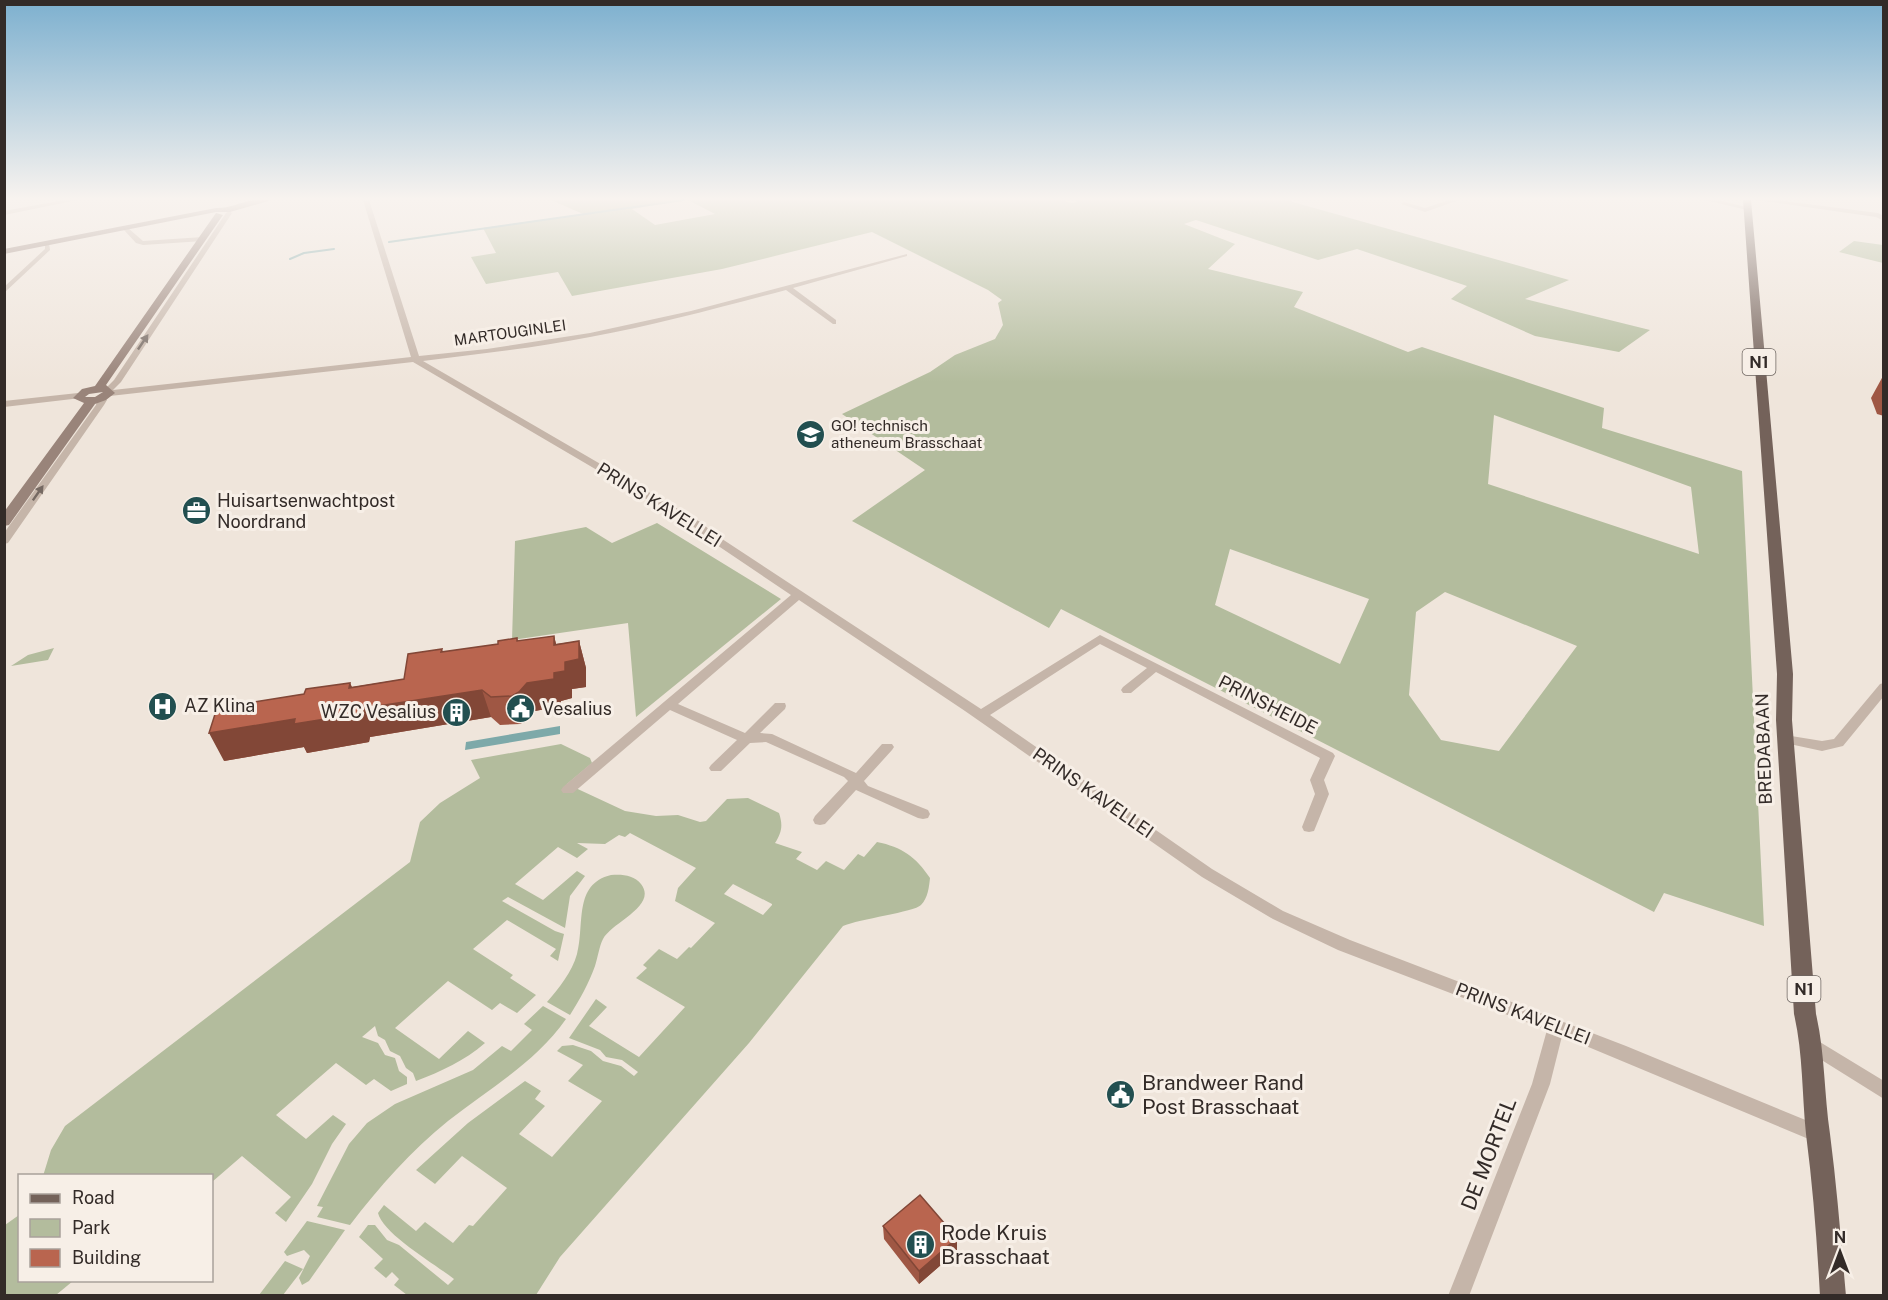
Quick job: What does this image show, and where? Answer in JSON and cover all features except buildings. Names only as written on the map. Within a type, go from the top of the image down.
[{"type":"main road","name":"BREDABAAN","points":[[1752,261],[1785,674],[1785,739],[1833,1296]]},
{"type":"street","points":[[4,291],[36,261]]},
{"type":"street","points":[[4,522],[102,394],[188,261]]},
{"type":"street","points":[[4,404],[78,396],[82,400],[102,394],[117,382],[191,261]]},
{"type":"street","points":[[385,261],[416,360]]},
{"type":"street","name":"MARTOUGINLEI","points":[[102,394],[416,360],[600,333],[692,313],[884,261]]},
{"type":"street","points":[[787,287],[833,322]]},
{"type":"street","name":"PRINS KAVELLEI","points":[[416,360],[698,525],[798,596],[981,715],[1206,873],[1278,915],[1344,945],[1556,1028],[1620,1050],[1818,1134]]},
{"type":"street","points":[[4,541],[102,402],[102,394]]},
{"type":"street","points":[[568,790],[798,596]]},
{"type":"street","name":"PRINSHEIDE","points":[[981,715],[1100,639],[1328,756],[1317,780],[1322,794],[1309,827]]},
{"type":"street","points":[[1127,690],[1155,667]]},
{"type":"street","points":[[1785,739],[1822,746],[1838,743],[1884,687]]},
{"type":"street","points":[[669,705],[747,739],[767,738],[849,774],[863,789],[923,814]]},
{"type":"street","points":[[716,768],[780,706]]},
{"type":"street","points":[[820,820],[887,747]]},
{"type":"street","name":"DE MORTEL","points":[[1458,1296],[1541,1084],[1556,1028]]},
{"type":"street","points":[[1810,1044],[1884,1091]]},
{"type":"green space","points":[[473,261],[756,261],[722,269],[572,296],[558,272],[486,284]]},
{"type":"green space","points":[[929,261],[1217,261],[1208,269],[1303,292],[1294,307],[1408,352],[1422,347],[1604,408],[1602,428],[1742,471],[1764,926],[1664,893],[1654,912],[1061,609],[1049,628],[852,521],[925,470],[842,414],[930,372],[955,355],[995,339],[1003,325],[998,303],[1002,300],[988,290]],"holes":[[[1494,415],[1691,487],[1699,554],[1488,484]],[[1230,549],[1369,599],[1340,664],[1215,605]],[[1445,592],[1577,646],[1499,751],[1441,740],[1409,695],[1416,612]]]},
{"type":"green space","points":[[1392,261],[1501,261],[1569,280],[1525,299],[1650,330],[1619,352],[1535,336],[1451,299],[1467,286]]},
{"type":"green space","points":[[657,523],[781,599],[636,717],[628,623],[512,640],[515,541],[586,527],[612,543]]},
{"type":"green space","points":[[54,648],[48,660],[11,666],[28,655]]},
{"type":"green space","points":[[561,744],[590,758],[592,763],[567,784],[625,811],[656,816],[678,815],[700,822],[706,821],[727,799],[748,798],[779,813],[781,828],[775,843],[802,852],[796,859],[817,870],[826,861],[844,870],[858,854],[864,857],[877,842],[901,850],[919,864],[930,878],[928,892],[921,905],[916,908],[843,926],[749,1043],[560,1257],[536,1295],[407,1295],[394,1285],[399,1279],[392,1272],[386,1278],[374,1268],[383,1259],[359,1237],[368,1225],[375,1225],[387,1240],[399,1245],[448,1285],[454,1279],[389,1230],[378,1213],[384,1205],[416,1231],[425,1222],[453,1243],[469,1225],[473,1226],[507,1188],[462,1156],[435,1184],[416,1170],[468,1123],[525,1081],[541,1091],[535,1099],[545,1106],[519,1134],[552,1157],[602,1101],[568,1081],[583,1065],[557,1051],[562,1046],[573,1045],[591,1051],[603,1061],[621,1066],[634,1076],[638,1072],[622,1060],[606,1057],[600,1050],[569,1038],[596,999],[607,1007],[589,1026],[639,1057],[685,1007],[636,978],[647,968],[643,965],[659,949],[677,959],[715,923],[675,901],[678,888],[696,868],[630,833],[625,837],[619,835],[605,844],[577,843],[588,849],[577,858],[558,847],[515,884],[543,900],[577,871],[585,876],[570,896],[565,928],[508,897],[502,901],[564,934],[558,961],[550,956],[556,949],[507,920],[473,949],[513,975],[510,978],[536,995],[517,1013],[500,1003],[492,1010],[448,981],[395,1028],[439,1059],[468,1031],[485,1043],[452,1065],[416,1081],[400,1056],[390,1051],[385,1040],[378,1036],[375,1026],[362,1037],[378,1043],[385,1055],[395,1058],[399,1071],[407,1077],[407,1084],[391,1091],[374,1079],[366,1085],[336,1063],[276,1115],[306,1139],[333,1115],[346,1124],[332,1144],[312,1184],[286,1222],[275,1213],[291,1197],[242,1156],[213,1181],[213,1174],[44,1174],[51,1150],[65,1126],[410,862],[420,822],[440,803],[480,778],[471,760]],"holes":[[[733,884],[772,905],[763,915],[724,894]]]},
{"type":"green space","points":[[611,875],[628,876],[638,881],[645,892],[644,899],[639,907],[603,939],[590,979],[570,1015],[547,1002],[565,980],[575,961],[586,896],[599,880]]},
{"type":"green space","points":[[543,1006],[566,1019],[540,1049],[511,1074],[448,1121],[408,1157],[350,1225],[317,1217],[323,1207],[317,1206],[349,1144],[367,1123],[395,1104],[473,1070],[502,1046],[511,1051],[532,1030],[524,1024]]},
{"type":"green space","points":[[18,1216],[18,1282],[72,1282],[56,1295],[5,1295],[5,1225]]},
{"type":"green space","points":[[307,1221],[345,1230],[309,1281],[302,1285],[299,1278],[310,1256],[304,1250],[287,1256],[284,1252]]},
{"type":"green space","points":[[285,1261],[303,1269],[283,1295],[259,1295]]},
{"type":"water","points":[[560,726],[560,734],[465,750],[466,742]]},
{"type":"place","name":"GO! technisch atheneum Brasschaat","points":[[810,435]]},
{"type":"place","name":"Huisartsenwachtpost Noordrand","points":[[196,511]]},
{"type":"place","name":"AZ Klina","points":[[163,706]]},
{"type":"place","name":"Vesalius","points":[[521,709]]},
{"type":"place","name":"WZC Vesalius","points":[[457,712]]},
{"type":"place","name":"Brandweer Rand Post Brasschaat","points":[[1121,1095]]},
{"type":"place","name":"Rode Kruis Brasschaat","points":[[920,1245]]}]
